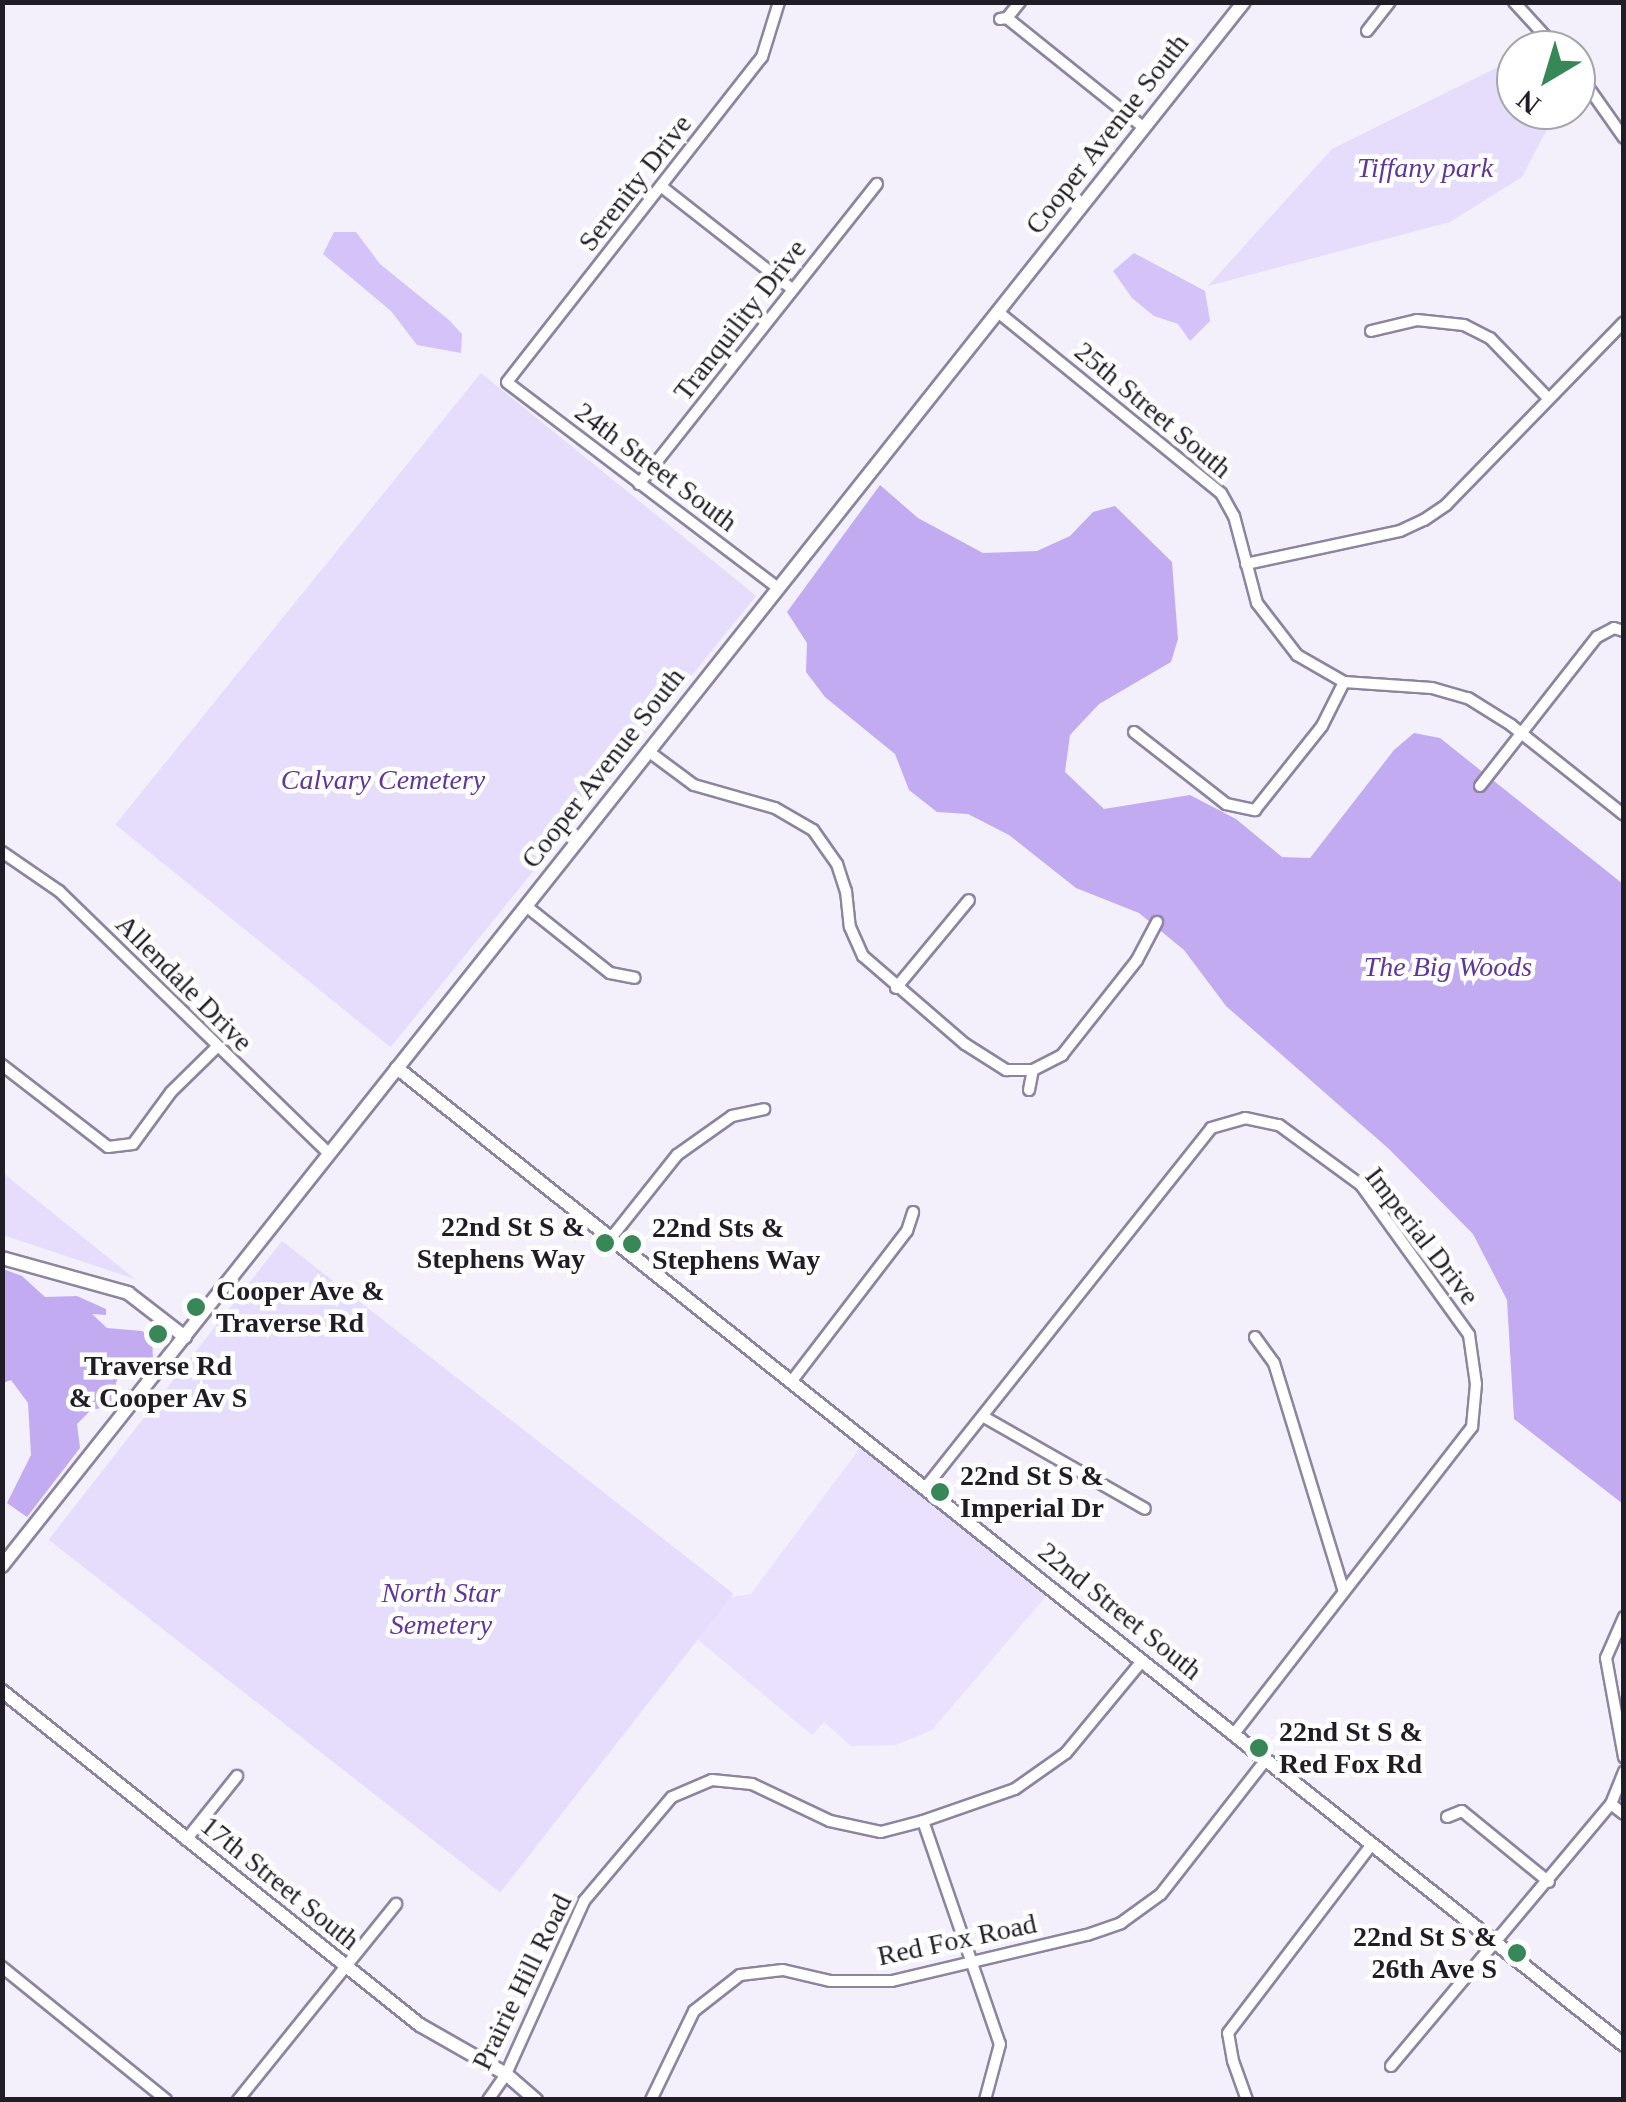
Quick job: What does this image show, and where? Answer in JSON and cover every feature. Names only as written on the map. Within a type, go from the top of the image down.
[{"type":"street","name":"Serenity Drive","points":[[507,382],[762,57],[779,2]]},
{"type":"street","points":[[1020,2],[1003,19],[1143,127]]},
{"type":"street","name":"Cooper Avenue South","points":[[2,1566],[1244,2]]},
{"type":"street","points":[[1368,31],[1390,2]]},
{"type":"street","points":[[1514,2],[1540,30]]},
{"type":"street","points":[[1596,98],[1624,138]]},
{"type":"street","name":"Tranquility Drive","points":[[639,484],[877,184]]},
{"type":"street","points":[[662,187],[792,289]]},
{"type":"street","name":"25th Street South","points":[[998,312],[1203,476],[1234,516],[1257,603],[1286,645],[1344,682],[1450,692],[1488,708],[1624,815]]},
{"type":"street","points":[[1370,331],[1417,320],[1464,325],[1490,338],[1547,397]]},
{"type":"street","points":[[1246,564],[1400,530],[1424,520],[1446,505],[1624,322]]},
{"type":"street","name":"24th Street South","points":[[507,382],[778,588]]},
{"type":"street","points":[[1480,786],[1597,638],[1614,628],[1624,632]]},
{"type":"street","points":[[1134,732],[1226,804],[1255,810],[1322,726],[1344,682]]},
{"type":"street","points":[[648,751],[694,784],[776,808],[813,830],[837,864],[846,891],[850,927],[863,956],[896,988],[988,1061],[1006,1070],[1033,1070],[1070,1047],[1137,960],[1157,922]]},
{"type":"street","name":"Allendale Drive","points":[[2,852],[59,890],[216,1048],[329,1154]]},
{"type":"street","points":[[896,988],[968,900]]},
{"type":"street","points":[[526,906],[610,974],[635,978]]},
{"type":"street","points":[[2,1065],[108,1147],[133,1144],[171,1092],[216,1048]]},
{"type":"street","name":"22nd Street South","points":[[398,1068],[1624,2045]]},
{"type":"street","points":[[1029,1090],[1033,1070]]},
{"type":"street","points":[[611,1238],[677,1154],[732,1116],[764,1108]]},
{"type":"street","name":"Imperial Drive","points":[[925,1488],[1211,1128],[1245,1118],[1280,1125],[1361,1185],[1469,1335],[1476,1384],[1472,1427],[1234,1734]]},
{"type":"street","points":[[791,1382],[907,1231],[913,1212]]},
{"type":"street","points":[[2,1258],[128,1294],[185,1338]]},
{"type":"street","points":[[1256,1336],[1274,1364],[1344,1592]]},
{"type":"street","points":[[984,1418],[1145,1508]]},
{"type":"street","points":[[1624,1617],[1606,1658],[1624,1757]]},
{"type":"street","name":"Prairie Hill Road","points":[[488,2100],[506,2074],[584,1900],[672,1796],[712,1780],[752,1784],[830,1821],[881,1832],[923,1821],[1015,1789],[1066,1753],[1142,1661]]},
{"type":"street","name":"17th Street South","points":[[2,1691],[420,2026],[506,2074],[536,2100]]},
{"type":"street","name":"Red Fox Road","points":[[651,2100],[694,2011],[718,1988],[740,1976],[783,1970],[830,1981],[892,1981],[1086,1936],[1121,1922],[1161,1894],[1264,1761]]},
{"type":"street","points":[[1391,2066],[1498,1944],[1611,1804],[1624,1771]]},
{"type":"street","points":[[186,1840],[237,1776]]},
{"type":"street","points":[[1611,1804],[1624,1814]]},
{"type":"street","points":[[1447,1817],[1462,1812],[1549,1882]]},
{"type":"street","points":[[923,1821],[975,1960],[1000,2044],[985,2100]]},
{"type":"street","points":[[1247,2100],[1232,2061],[1228,2033],[1372,1844]]},
{"type":"street","points":[[238,2100],[396,1904]]},
{"type":"street","points":[[2,1967],[166,2100]]},
{"type":"shaded area","points":[[334,232],[356,232],[380,264],[449,320],[462,334],[461,353],[417,345],[391,311],[323,254]]},
{"type":"shaded area","points":[[1134,253],[1205,291],[1210,321],[1190,341],[1178,324],[1154,316],[1132,298],[1113,271]]},
{"type":"shaded area","points":[[860,1448],[1047,1595],[932,1730],[896,1745],[851,1746],[824,1722],[812,1735],[697,1639],[731,1597],[751,1594]]},
{"type":"green space","name":"Tiffany park","points":[[1496,68],[1496,130],[1547,130],[1522,177],[1450,222],[1208,286],[1332,149]]},
{"type":"green space","name":"Calvary Cemetery","points":[[481,373],[756,596],[390,1047],[115,825]]},
{"type":"green space","name":"The Big Woods","points":[[880,485],[918,518],[983,553],[1037,551],[1070,536],[1093,512],[1115,506],[1172,562],[1178,639],[1171,662],[1099,704],[1070,735],[1065,772],[1104,809],[1190,795],[1236,819],[1282,857],[1310,858],[1394,750],[1414,733],[1440,738],[1623,884],[1623,1504],[1514,1419],[1507,1300],[1473,1234],[1389,1149],[1226,1006],[1184,950],[1139,913],[1076,888],[1009,835],[968,814],[937,812],[909,790],[895,754],[825,697],[806,672],[807,643],[787,612]]},
{"type":"green space","points":[[3,1173],[135,1279],[3,1235]]},
{"type":"green space","name":"North Star Semetery","points":[[282,1241],[734,1594],[500,1892],[49,1540]]},
{"type":"green space","points":[[3,1269],[22,1276],[45,1297],[77,1296],[106,1309],[106,1315],[92,1314],[107,1328],[142,1331],[152,1337],[153,1359],[117,1380],[112,1395],[130,1389],[116,1405],[91,1410],[77,1424],[80,1448],[27,1517],[7,1503],[31,1455],[28,1403],[11,1380],[3,1383]]},
{"type":"place","name":"22nd St S & Stephens Way","points":[[605,1243]]},
{"type":"place","name":"22nd Sts & Stephens Way","points":[[632,1244]]},
{"type":"place","name":"Cooper Ave & Traverse Rd","points":[[196,1307]]},
{"type":"place","name":"Traverse Rd & Cooper Av S","points":[[158,1334]]},
{"type":"place","name":"22nd St S & Imperial Dr","points":[[940,1492]]},
{"type":"place","name":"22nd St S & Red Fox Rd","points":[[1259,1748]]},
{"type":"place","name":"22nd St S & 26th Ave S","points":[[1517,1953]]}]
